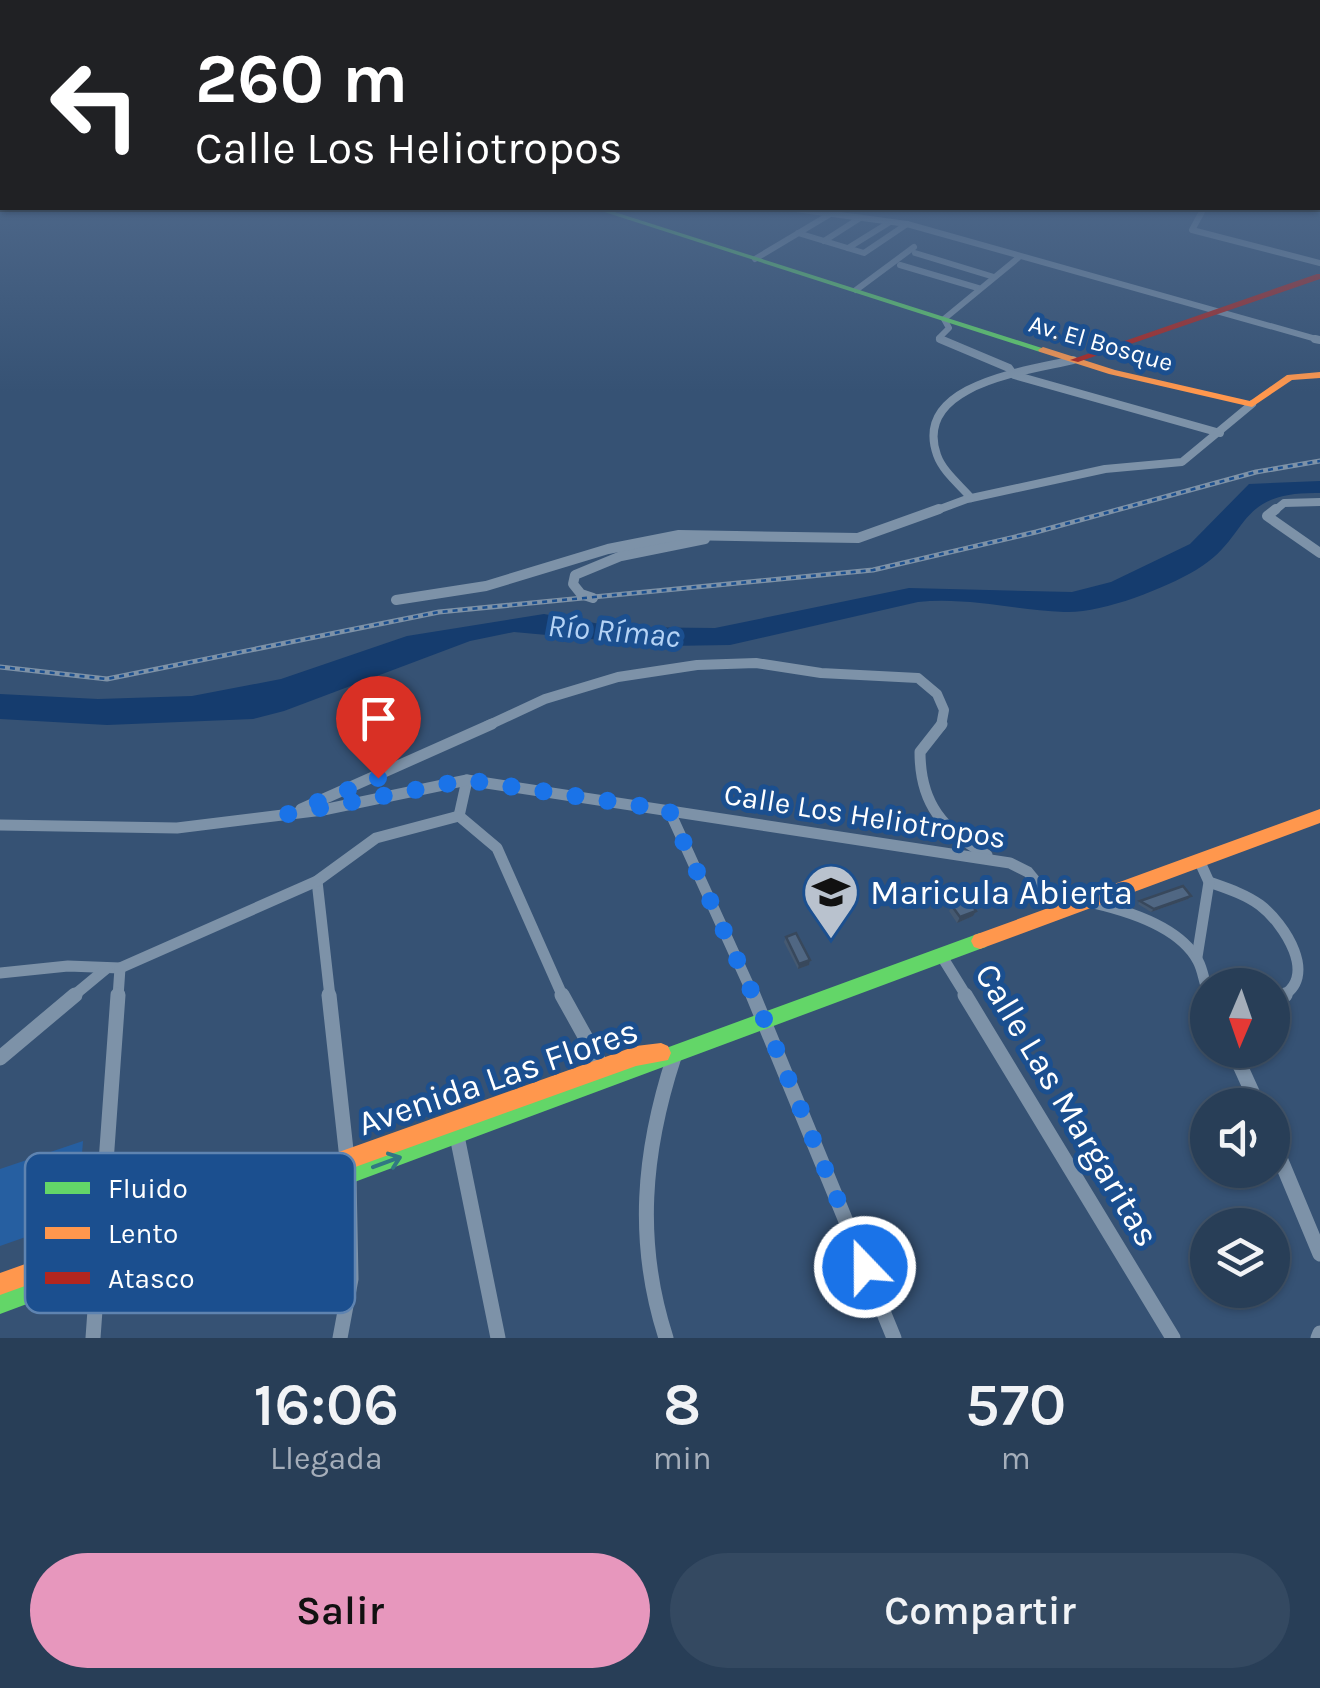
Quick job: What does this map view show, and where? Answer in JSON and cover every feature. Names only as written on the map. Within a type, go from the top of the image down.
[{"type":"main road","name":"Av. El Bosque","points":[[782,267],[1074,360],[1252,404]]},
{"type":"main road","points":[[1074,360],[1320,276]]},
{"type":"main road","points":[[1252,404],[1290,378],[1320,376]]},
{"type":"main road","name":"Avenida Las Flores","points":[[355,1166],[457,1136],[640,1069],[676,1051],[1320,816]]},
{"type":"main road","name":"Avenida Las Flores","points":[[355,1165],[602,1068],[636,1056],[676,1051]]},
{"type":"main road","name":"Avenida Las Flores","points":[[0,1284],[25,1275]]},
{"type":"main road","name":"Avenida Las Flores","points":[[0,1304],[25,1295]]},
{"type":"street","points":[[856,290],[889,267]]},
{"type":"street","points":[[908,267],[978,288]]},
{"type":"street","points":[[968,267],[994,276]]},
{"type":"street","points":[[1005,267],[946,320],[947,334],[939,338],[1009,368],[1014,375],[1220,433]]},
{"type":"street","points":[[1053,267],[1320,340]]},
{"type":"street","points":[[971,498],[938,458],[933,422],[952,398],[1014,375],[1074,360]]},
{"type":"street","points":[[396,600],[486,586],[652,538],[730,534],[834,541],[858,538],[971,498],[1105,469],[1182,462],[1252,404]]},
{"type":"street","points":[[1320,502],[1284,503],[1267,516],[1320,553]]},
{"type":"street","points":[[593,598],[581,594],[573,584],[575,575],[620,556],[730,534]]},
{"type":"street","points":[[0,825],[177,828],[288,814],[581,686],[656,670],[756,663],[820,673],[918,678],[937,694],[944,710],[942,725],[920,752],[924,798],[951,836],[996,860]]},
{"type":"street","points":[[458,816],[467,780]]},
{"type":"street","name":"Calle Los Heliotropos","points":[[288,814],[467,780],[996,860],[1028,872],[1060,912]]},
{"type":"street","points":[[669,810],[764,1019],[894,1338]]},
{"type":"street","points":[[0,1058],[114,968],[316,881],[376,838],[405,827],[458,816]]},
{"type":"street","points":[[458,816],[496,848],[566,1001],[602,1068]]},
{"type":"street","points":[[1199,860],[1209,882],[1197,957],[1200,968]]},
{"type":"street","points":[[316,881],[346,1153]]},
{"type":"street","points":[[1209,882],[1262,907],[1302,949],[1308,961],[1304,987],[1290,996]]},
{"type":"street","points":[[1086,902],[1122,908],[1159,928],[1197,957]]},
{"type":"street","name":"Calle Las Margaritas","points":[[941,954],[1173,1338]]},
{"type":"street","points":[[0,973],[68,966],[114,968]]},
{"type":"street","points":[[105,1153],[114,968]]},
{"type":"street","points":[[666,1338],[655,1308],[644,1249],[648,1169],[662,1089],[676,1051]]},
{"type":"street","points":[[457,1136],[498,1338]]},
{"type":"street","points":[[1290,1182],[1320,1254]]},
{"type":"street","points":[[93,1338],[95,1313]]},
{"type":"street","points":[[340,1338],[344,1313]]},
{"type":"shaded area","points":[[83,1141],[82,1153],[47,1153]]},
{"type":"shaded area","points":[[25,1161],[25,1237],[0,1246],[0,1169]]},
{"type":"water","name":"Río Rímac","points":[[1320,481],[1320,493],[1292,494],[1257,508],[1227,544],[1196,570],[1150,592],[1079,612],[955,601],[918,602],[730,645],[667,646],[514,632],[470,641],[253,719],[107,725],[0,719],[0,694],[98,699],[192,696],[281,679],[407,636],[544,614],[617,627],[715,628],[909,588],[1072,592],[1111,582],[1190,544],[1249,484]]},
{"type":"building","points":[[1183,886],[1191,896],[1154,909],[1140,901]]},
{"type":"building","points":[[969,899],[976,911],[960,917],[952,906]]},
{"type":"building","points":[[796,933],[810,960],[799,964],[786,937]]},
{"type":"railway","points":[[0,667],[107,679],[439,612],[873,570],[1036,532],[1256,472],[1320,461]]},
{"type":"traffic: fast","points":[[783,267],[1043,350]]},
{"type":"traffic: fast","points":[[355,1172],[980,941]]},
{"type":"traffic: fast","points":[[0,1303],[25,1294]]},
{"type":"traffic: slow","points":[[1043,350],[1112,372],[1252,404],[1290,377],[1320,375]]},
{"type":"traffic: slow","points":[[980,941],[1320,816]]},
{"type":"traffic: slow","points":[[355,1157],[636,1056],[661,1053]]},
{"type":"traffic: slow","points":[[0,1284],[25,1275]]},
{"type":"traffic: jam","points":[[1075,360],[1320,276]]},
{"type":"place","name":"Maricula Abierta","points":[[831,941]]},
{"type":"route","points":[[378,778],[288,814],[467,780],[669,810],[764,1019],[865,1267]]}]
